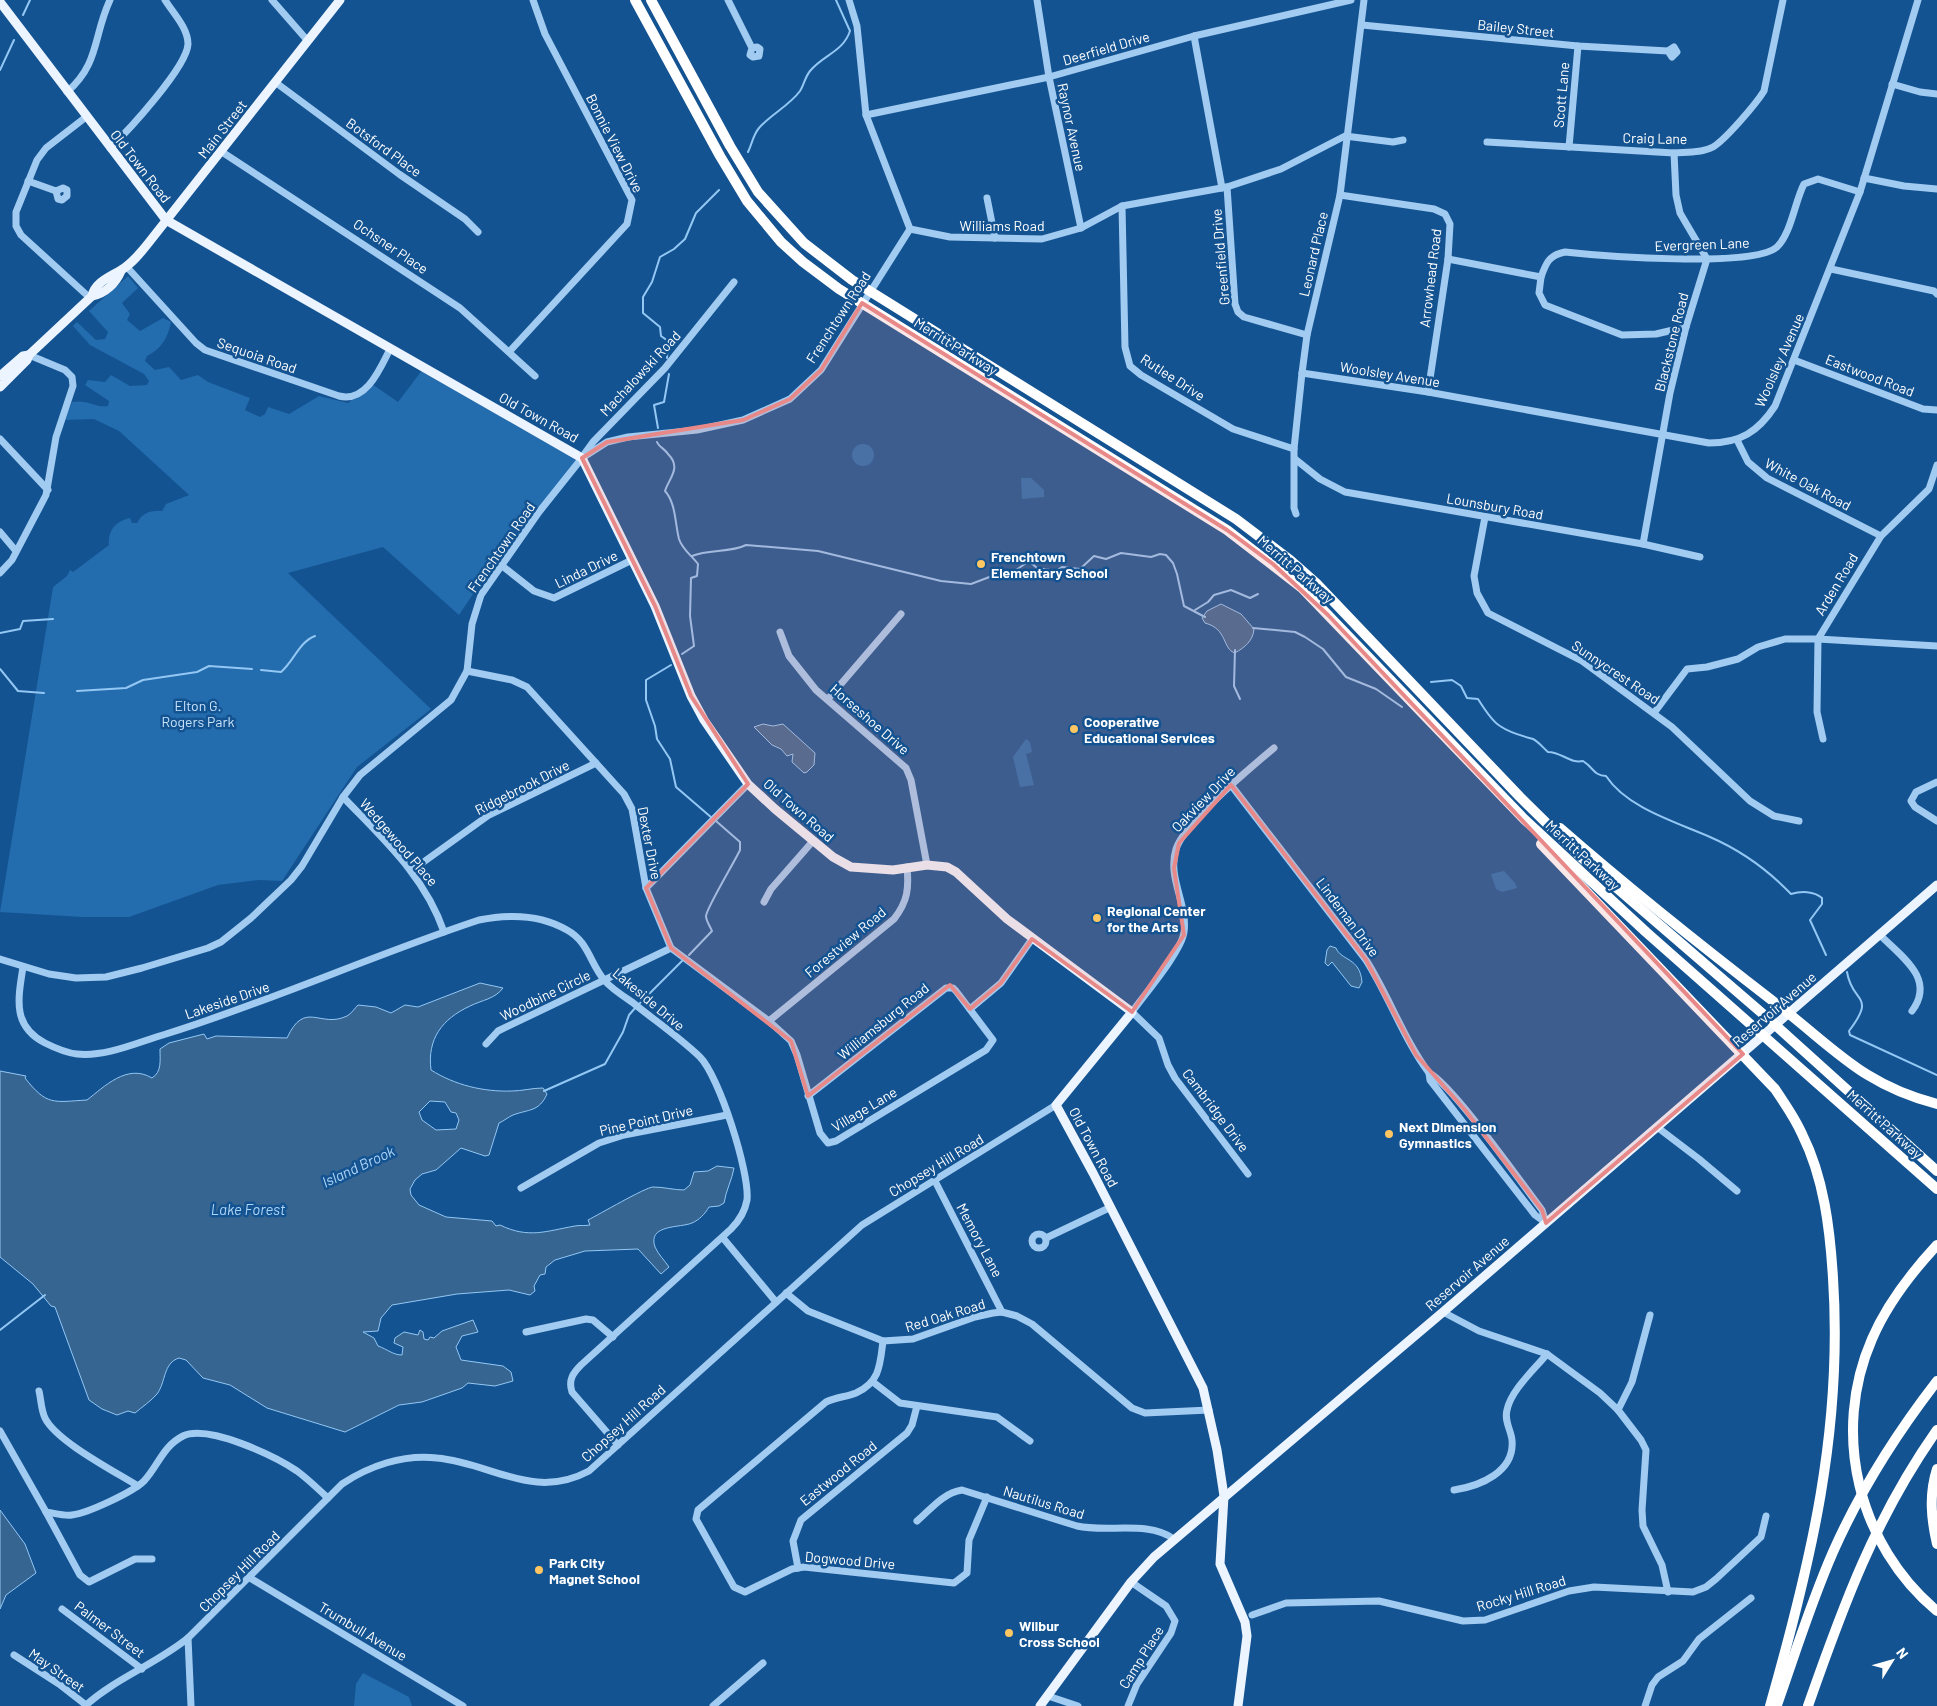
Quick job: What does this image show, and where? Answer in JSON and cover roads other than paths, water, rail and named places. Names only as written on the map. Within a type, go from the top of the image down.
[{"type":"highway","name":"Merritt Parkway","points":[[635,0],[737,186],[760,218],[781,242],[803,262],[839,289],[1227,530],[1273,564],[1328,615],[1494,788],[1577,868],[1937,1189]]},
{"type":"highway","name":"Merritt Parkway","points":[[651,0],[745,172],[772,210],[804,243],[852,280],[1261,537],[1316,583],[1496,772],[1582,858],[1788,1036],[1937,1170]]},
{"type":"highway","points":[[1496,772],[1506,776],[1558,826],[1600,862],[1863,1074],[1912,1097],[1937,1105]]},
{"type":"highway","points":[[1494,788],[1503,804],[1756,1068],[1792,1114],[1815,1166],[1832,1248],[1835,1297],[1834,1382],[1824,1480],[1809,1564],[1770,1706]]},
{"type":"highway","points":[[1937,1245],[1890,1305],[1867,1352],[1859,1378],[1854,1412],[1855,1462],[1866,1510],[1887,1555],[1912,1587],[1937,1612]]},
{"type":"highway","points":[[1776,1706],[1816,1595],[1842,1532],[1892,1442],[1937,1381]]},
{"type":"highway","points":[[1808,1706],[1847,1596],[1866,1551],[1898,1490],[1937,1430]]},
{"type":"highway","points":[[1937,1468],[1931,1492],[1931,1519],[1937,1544]]},
{"type":"main road","name":"Main Street","points":[[0,387],[27,360],[29,355],[91,297],[94,290],[111,274],[123,268],[150,241],[340,0]]},
{"type":"main road","name":"Old Town Road","points":[[0,2],[166,220],[582,458],[655,606],[691,696],[704,720],[748,784],[833,857],[859,869],[893,870],[907,866],[928,865],[947,867],[956,872],[1032,939],[1132,1012],[1056,1105],[1111,1207],[1203,1388],[1209,1410],[1224,1496],[1220,1564],[1245,1622],[1247,1636],[1238,1706]]},
{"type":"main road","name":"Main Street","points":[[0,376],[23,356],[29,355]]},
{"type":"main road","name":"Reservoir Avenue","points":[[1040,1706],[1131,1582],[1174,1539],[1443,1312],[1937,885]]},
{"type":"street","points":[[67,92],[90,65],[102,18],[110,0]]},
{"type":"street","points":[[110,148],[158,96],[186,51],[185,33],[165,0]]},
{"type":"street","points":[[272,0],[307,40]]},
{"type":"street","name":"Bonnie View Drive","points":[[510,351],[627,224],[632,200],[545,34],[533,0]]},
{"type":"street","points":[[728,0],[752,48]]},
{"type":"street","points":[[849,0],[858,26],[866,115],[910,229]]},
{"type":"street","name":"Raynor Avenue","points":[[1037,0],[1049,77],[1081,228]]},
{"type":"street","name":"Deerfield Drive","points":[[866,115],[1049,77],[1194,36],[1351,0]]},
{"type":"street","name":"Leonard Place","points":[[1296,514],[1294,508],[1294,449],[1307,335],[1340,196],[1345,136],[1364,0]]},
{"type":"street","name":"Craig Lane","points":[[1487,142],[1674,153],[1713,147],[1757,101],[1767,82],[1783,0]]},
{"type":"street","name":"Woolsley Avenue","points":[[1302,373],[1428,392],[1710,443],[1737,440],[1754,431],[1766,420],[1775,406],[1831,269],[1860,192],[1918,0]]},
{"type":"street","name":"Bailey Street","points":[[1362,25],[1578,46],[1668,51]]},
{"type":"street","name":"Greenfield Drive","points":[[1194,36],[1224,187],[1235,304],[1238,312],[1244,317],[1307,335]]},
{"type":"street","name":"Scott Lane","points":[[1569,147],[1578,46]]},
{"type":"street","name":"Botsford Place","points":[[275,82],[399,174],[465,219],[478,232]]},
{"type":"street","points":[[1892,84],[1920,92],[1937,94]]},
{"type":"street","points":[[86,117],[42,151],[16,212],[18,231],[91,297]]},
{"type":"street","points":[[1345,136],[1393,142],[1403,140]]},
{"type":"street","name":"Williams Road","points":[[910,229],[950,237],[1042,240],[1081,228],[1122,206],[1224,187],[1281,169],[1345,136]]},
{"type":"street","name":"Ochsner Place","points":[[222,152],[460,308],[510,351],[535,376]]},
{"type":"street","points":[[1674,153],[1676,195],[1680,213],[1707,259]]},
{"type":"street","points":[[1864,178],[1904,186],[1937,189]]},
{"type":"street","name":"Evergreen Lane","points":[[1541,277],[1546,261],[1557,253],[1565,252],[1617,258],[1707,259],[1769,253],[1782,242],[1804,184],[1818,179],[1860,192]]},
{"type":"street","points":[[28,182],[56,191]]},
{"type":"street","name":"Arrowhead Road","points":[[1340,196],[1434,209],[1445,214],[1450,224],[1448,259],[1428,392]]},
{"type":"street","points":[[987,198],[995,238]]},
{"type":"street","name":"Rutlee Drive","points":[[1122,206],[1125,347],[1130,366],[1141,375],[1233,429],[1294,449]]},
{"type":"street","name":"Frenchtown Road","points":[[0,959],[23,967],[65,977],[106,977],[208,948],[221,942],[251,918],[291,880],[343,797],[366,769],[451,700],[467,671],[474,611],[486,586],[582,458],[596,448],[612,441],[628,437],[697,430],[743,420],[790,399],[821,370],[910,229]]},
{"type":"street","points":[[1448,259],[1541,277],[1540,293],[1545,305],[1622,336],[1656,334],[1686,327]]},
{"type":"street","name":"Blackstone Road","points":[[1643,544],[1670,393],[1686,327],[1707,259]]},
{"type":"street","name":"Sequoia Road","points":[[123,268],[205,350],[339,396],[352,397],[363,391],[390,349]]},
{"type":"street","points":[[1831,269],[1934,291],[1937,294]]},
{"type":"street","name":"Machalowski Road","points":[[582,458],[605,429],[665,368],[734,282]]},
{"type":"street","points":[[0,573],[12,560],[48,490],[56,437],[72,390],[73,381],[66,370],[29,355]]},
{"type":"street","name":"Eastwood Road","points":[[1794,360],[1923,409],[1937,410]]},
{"type":"street","points":[[605,429],[612,441]]},
{"type":"street","points":[[0,439],[48,490]]},
{"type":"street","name":"White Oak Road","points":[[1737,440],[1748,462],[1767,478],[1881,536]]},
{"type":"street","name":"Lounsbury Road","points":[[1294,459],[1320,479],[1345,492],[1643,544],[1700,557]]},
{"type":"street","name":"Arden Road","points":[[1818,639],[1881,536],[1929,489],[1937,465]]},
{"type":"street","name":"Sunnycrest Road","points":[[1485,517],[1474,576],[1477,593],[1488,613],[1582,660],[1672,727],[1750,801],[1774,816],[1799,821]]},
{"type":"street","points":[[0,532],[16,551]]},
{"type":"street","name":"Linda Drive","points":[[501,565],[534,591],[554,598],[632,560]]},
{"type":"street","points":[[828,699],[901,614]]},
{"type":"street","name":"Horseshoe Drive","points":[[780,632],[789,656],[816,690],[906,768],[911,780],[928,865]]},
{"type":"street","points":[[1818,639],[1817,712],[1823,739]]},
{"type":"street","points":[[1654,713],[1686,669],[1707,667],[1738,659],[1772,642],[1818,639],[1937,646]]},
{"type":"street","name":"Dexter Drive","points":[[467,671],[512,680],[527,687],[624,794],[632,809],[646,888],[671,948]]},
{"type":"street","name":"Oakview Drive","points":[[1132,1012],[1171,958],[1184,935],[1184,917],[1174,868],[1179,842],[1188,829],[1232,785],[1274,748]]},
{"type":"street","name":"Ridgebrook Drive","points":[[411,871],[490,815],[596,763]]},
{"type":"street","points":[[1937,782],[1916,792],[1912,801],[1915,807],[1937,821]]},
{"type":"street","points":[[646,888],[748,784]]},
{"type":"street","name":"Lindeman Drive","points":[[1232,785],[1366,960],[1376,976],[1399,1025],[1429,1073],[1444,1085],[1474,1122],[1542,1210],[1546,1223]]},
{"type":"street","name":"Wedgewood Place","points":[[343,797],[411,871],[434,904],[444,932]]},
{"type":"street","points":[[764,902],[771,889],[813,841]]},
{"type":"street","name":"Forestview Road","points":[[769,1020],[894,919],[903,908],[908,895],[907,866]]},
{"type":"street","name":"Lakeside Drive","points":[[23,967],[20,1012],[26,1028],[40,1040],[67,1052],[96,1054],[235,1012],[479,920],[505,916],[529,917],[554,924],[580,939],[604,980],[700,1058],[716,1081],[747,1189],[743,1213],[738,1222],[723,1238],[576,1370],[570,1380],[570,1386],[576,1398],[618,1445]]},
{"type":"street","points":[[1880,935],[1912,966],[1918,976],[1921,988],[1920,1001],[1912,1011]]},
{"type":"street","points":[[970,1009],[1001,983],[1032,939]]},
{"type":"street","points":[[671,948],[769,1020]]},
{"type":"street","name":"Woodbine Circle","points":[[486,1044],[498,1031],[671,948]]},
{"type":"street","name":"Williamsburg Road","points":[[808,1096],[943,989],[953,988],[970,1009]]},
{"type":"street","name":"Village Lane","points":[[769,1020],[794,1047],[821,1137],[828,1142],[836,1141],[990,1048],[993,1040],[991,1034],[970,1009]]},
{"type":"street","name":"Cambridge Drive","points":[[1132,1012],[1159,1038],[1168,1065],[1175,1078],[1248,1174]]},
{"type":"street","name":"Lindeman Drive","points":[[1429,1073],[1430,1080],[1466,1128],[1535,1215],[1546,1223]]},
{"type":"street","points":[[1438,1090],[1444,1085]]},
{"type":"street","name":"Chopsey Hill Road","points":[[86,1706],[107,1689],[188,1638],[342,1484],[362,1471],[381,1464],[419,1458],[451,1461],[540,1484],[563,1482],[588,1471],[862,1225],[1056,1105]]},
{"type":"street","name":"Pine Point Drive","points":[[521,1188],[599,1143],[624,1135],[727,1115]]},
{"type":"street","points":[[1466,1128],[1474,1122]]},
{"type":"street","points":[[1657,1128],[1699,1159],[1737,1191]]},
{"type":"street","points":[[1477,1141],[1484,1135]]},
{"type":"street","name":"Memory Lane","points":[[935,1181],[1002,1312]]},
{"type":"street","points":[[1046,1238],[1111,1207]]},
{"type":"street","points":[[723,1238],[776,1302]]},
{"type":"street","name":"Red Oak Road","points":[[786,1293],[808,1311],[883,1341],[913,1339],[975,1317],[1002,1312],[1017,1316],[1032,1324],[1132,1408],[1145,1413],[1209,1410]]},
{"type":"street","points":[[1443,1312],[1479,1331],[1547,1354],[1600,1393],[1618,1410],[1641,1440],[1646,1450],[1642,1510],[1643,1526],[1662,1565],[1668,1592]]},
{"type":"street","points":[[1618,1410],[1632,1382],[1650,1315]]},
{"type":"street","points":[[526,1332],[586,1319],[593,1320],[613,1337]]},
{"type":"street","points":[[883,1341],[879,1367],[873,1382],[898,1402],[994,1416],[1007,1423],[1030,1441]]},
{"type":"street","points":[[1454,1490],[1482,1482],[1498,1473],[1507,1463],[1512,1452],[1512,1438],[1506,1421],[1507,1410],[1514,1395],[1547,1354]]},
{"type":"street","name":"Dogwood Drive","points":[[873,1382],[855,1393],[837,1397],[826,1402],[700,1507],[696,1513],[699,1523],[734,1587],[738,1590],[748,1590],[798,1568],[834,1569],[954,1583],[966,1573],[969,1540],[987,1497]]},
{"type":"street","points":[[40,1391],[44,1417],[56,1431],[71,1444],[138,1486]]},
{"type":"street","name":"Eastwood Road","points":[[798,1568],[794,1541],[802,1520],[907,1433],[917,1406]]},
{"type":"street","points":[[0,1432],[83,1578],[89,1582],[135,1559],[152,1559]]},
{"type":"street","points":[[46,1512],[65,1515],[78,1514],[138,1486],[172,1443],[191,1433],[204,1432],[225,1438],[285,1464],[303,1476],[328,1498]]},
{"type":"street","name":"Nautilus Road","points":[[917,1521],[952,1492],[967,1491],[1084,1528],[1157,1531],[1174,1539]]},
{"type":"street","name":"Rocky Hill Road","points":[[1252,1616],[1286,1603],[1379,1601],[1463,1621],[1485,1620],[1569,1591],[1619,1587],[1668,1592],[1693,1592],[1706,1587],[1761,1537],[1766,1516]]},
{"type":"street","name":"Trumbull Avenue","points":[[250,1578],[463,1706]]},
{"type":"street","name":"Camp Place","points":[[1128,1706],[1136,1684],[1174,1628],[1175,1621],[1166,1606],[1131,1582]]},
{"type":"street","points":[[1644,1706],[1658,1677],[1683,1661],[1699,1639],[1751,1598]]},
{"type":"street","name":"Palmer Street","points":[[62,1609],[142,1668]]},
{"type":"street","points":[[188,1638],[191,1706]]},
{"type":"street","name":"May Street","points":[[14,1655],[59,1684],[86,1706]]},
{"type":"street","points":[[713,1706],[763,1663]]},
{"type":"street","points":[[1048,1696],[1078,1706]]},
{"type":"water","points":[[1221,604],[1241,614],[1254,629],[1248,643],[1235,653],[1228,647],[1218,630],[1205,623],[1202,618],[1207,611]]},
{"type":"water","points":[[763,724],[773,726],[783,724],[815,753],[814,765],[804,773],[792,762],[793,754],[787,756],[781,749],[772,745],[754,727]]},
{"type":"water","points":[[1330,946],[1336,948],[1338,952],[1358,968],[1362,982],[1359,988],[1351,986],[1332,962],[1328,966],[1325,963],[1327,950]]},
{"type":"water","name":"Lake Forest","points":[[480,983],[503,988],[492,997],[460,1011],[444,1024],[431,1049],[431,1070],[460,1084],[480,1089],[512,1091],[543,1088],[547,1094],[537,1107],[513,1115],[499,1123],[489,1155],[485,1156],[461,1148],[436,1170],[422,1174],[415,1180],[410,1189],[411,1195],[419,1205],[446,1217],[492,1221],[496,1226],[500,1225],[520,1232],[546,1232],[590,1225],[588,1220],[649,1188],[684,1190],[690,1185],[694,1172],[708,1171],[717,1166],[734,1168],[724,1203],[719,1206],[709,1207],[702,1216],[692,1223],[666,1228],[656,1234],[654,1240],[655,1247],[669,1267],[661,1274],[638,1249],[585,1251],[555,1260],[546,1267],[545,1274],[540,1275],[534,1286],[535,1291],[530,1295],[509,1290],[457,1294],[392,1305],[381,1318],[378,1331],[363,1332],[374,1338],[378,1346],[402,1355],[403,1347],[394,1343],[395,1338],[404,1332],[418,1335],[420,1330],[423,1332],[424,1339],[428,1340],[430,1337],[434,1338],[442,1331],[473,1320],[478,1332],[462,1336],[456,1347],[461,1360],[503,1366],[511,1372],[513,1381],[495,1386],[468,1383],[462,1388],[422,1402],[399,1405],[345,1432],[267,1408],[230,1385],[203,1378],[186,1360],[179,1358],[174,1360],[167,1368],[157,1394],[135,1413],[128,1411],[117,1415],[102,1409],[89,1400],[55,1307],[51,1306],[33,1284],[0,1257],[0,1071],[26,1076],[25,1078],[45,1098],[58,1101],[87,1100],[116,1078],[134,1073],[152,1078],[159,1069],[160,1049],[169,1043],[204,1034],[207,1039],[216,1036],[287,1038],[294,1026],[300,1020],[307,1017],[337,1019],[348,1015],[358,1005],[376,1007],[391,1013],[405,1005],[418,1007]],"holes":[[[430,1101],[445,1102],[451,1112],[456,1113],[459,1120],[456,1129],[436,1130],[422,1120],[419,1112]]]},
{"type":"water","points":[[0,1510],[25,1544],[36,1573],[6,1595],[0,1609]]},
{"type":"waterway","points":[[23,15],[30,0]]},
{"type":"waterway","name":"Island Brook","points":[[748,152],[759,128],[796,96],[810,71],[838,49],[847,38],[850,31],[836,0]]},
{"type":"waterway","points":[[0,70],[14,40]]},
{"type":"waterway","name":"Island Brook","points":[[667,358],[668,341],[661,336],[660,327],[643,313],[643,297],[652,282],[660,257],[674,249],[685,239],[696,213],[719,190]]},
{"type":"waterway","name":"Island Brook","points":[[658,428],[654,405],[664,402],[669,374]]},
{"type":"waterway","name":"Island Brook","points":[[657,442],[667,452],[674,464],[673,473],[665,491],[671,501],[680,543],[698,564],[697,576],[691,578],[690,616],[694,646],[682,654]]},
{"type":"waterway","points":[[692,556],[746,545],[818,551],[941,581],[971,584],[1000,573],[1009,575],[1029,561],[1037,568],[1056,571],[1062,567],[1080,569],[1094,556],[1106,559],[1121,553],[1151,557],[1160,554],[1166,555],[1173,563],[1184,606],[1205,617]]},
{"type":"waterway","points":[[1195,610],[1208,602],[1214,595],[1231,590],[1250,598],[1258,594]]},
{"type":"waterway","points":[[0,633],[20,629],[23,621],[53,619]]},
{"type":"waterway","points":[[1253,628],[1295,632],[1305,637],[1323,649],[1346,677],[1376,689],[1402,707]]},
{"type":"waterway","points":[[261,670],[281,672],[301,647],[315,636]]},
{"type":"waterway","points":[[1235,650],[1234,686],[1240,699]]},
{"type":"waterway","name":"Island Brook","points":[[671,665],[646,680],[646,700],[655,726],[657,739],[670,759],[676,787],[712,818]]},
{"type":"waterway","points":[[77,691],[126,688],[143,680],[197,672],[209,666],[252,669]]},
{"type":"waterway","points":[[0,669],[18,691],[44,693]]},
{"type":"waterway","points":[[1431,682],[1452,680],[1461,686],[1467,698],[1478,699],[1497,724],[1516,734],[1535,740],[1548,752],[1574,761],[1583,761],[1596,773],[1606,776],[1626,797],[1639,805],[1743,854],[1773,877],[1791,894],[1807,892],[1822,898],[1822,904],[1810,920],[1826,955]]},
{"type":"waterway","name":"Island Brook","points":[[689,955],[712,931],[707,922],[707,912],[740,850],[740,842],[716,821]]},
{"type":"waterway","name":"Island Brook","points":[[639,1004],[682,961]]},
{"type":"waterway","points":[[1847,972],[1853,990],[1862,1005],[1861,1011],[1849,1031],[1850,1035],[1937,1075]]},
{"type":"waterway","name":"Island Brook","points":[[544,1091],[605,1064],[623,1032],[629,1015],[636,1007]]},
{"type":"waterway","name":"Island Brook","points":[[0,1330],[45,1295]]},
{"type":"place","name":"Frenchtown Elementary School","points":[[981,564]]},
{"type":"place","name":"Cooperative Educational Services","points":[[1074,729]]},
{"type":"place","name":"Regional Center for the Arts","points":[[1097,918]]},
{"type":"place","name":"Next Dimension Gymnastics","points":[[1389,1134]]},
{"type":"place","name":"Park City Magnet School","points":[[539,1570]]},
{"type":"place","name":"Wilbur Cross School","points":[[1009,1633]]},
{"type":"park label","name":"Elton G. Rogers Park","points":[[198,714]]}]
